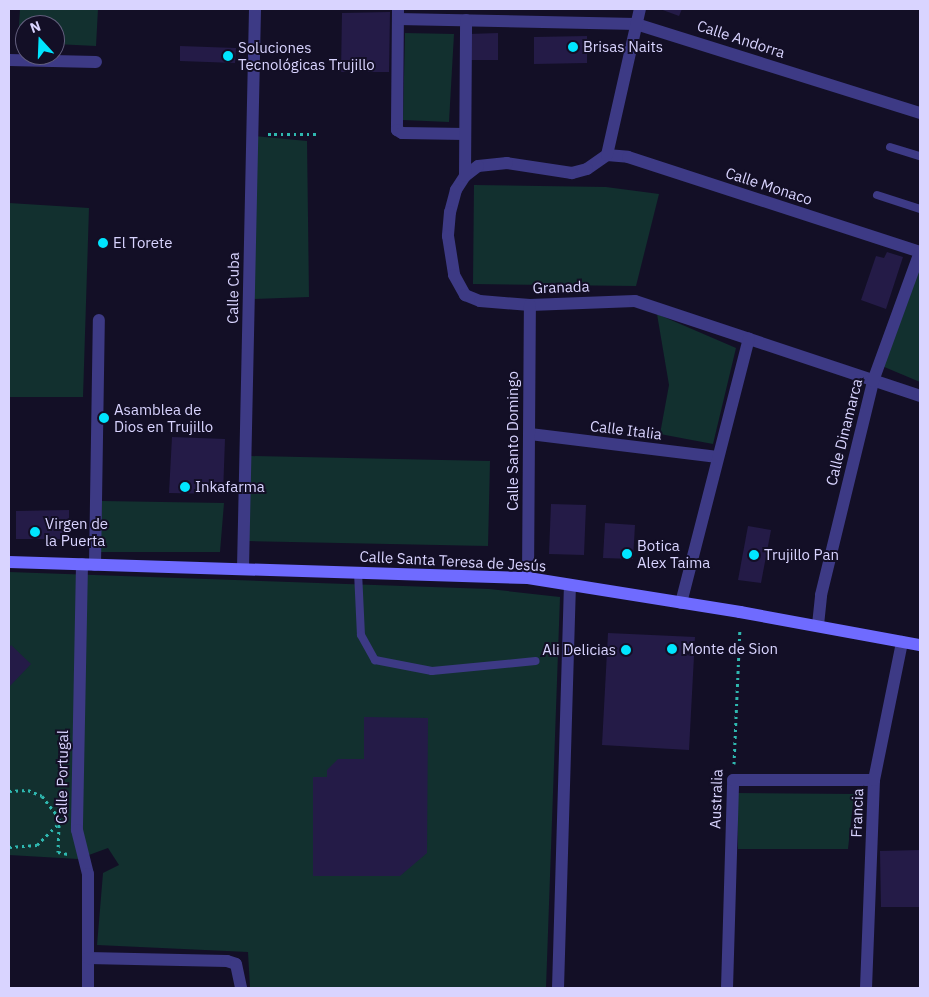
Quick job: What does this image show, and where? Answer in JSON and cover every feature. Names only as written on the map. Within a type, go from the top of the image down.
[{"type":"street","name":"Calle Cuba","points":[[243,568],[256,9]]},
{"type":"street","points":[[465,176],[478,166],[507,163],[572,174],[587,169],[607,155],[640,9]]},
{"type":"street","points":[[398,14],[398,130],[402,133],[465,134]]},
{"type":"street","name":"Calle Andorra","points":[[398,14],[466,20],[636,24],[920,113]]},
{"type":"street","points":[[465,176],[466,20]]},
{"type":"street","points":[[9,60],[96,62]]},
{"type":"street","name":"Calle Monaco","points":[[607,155],[628,157],[920,252]]},
{"type":"street","name":"Granada","points":[[465,176],[456,190],[450,212],[448,236],[454,275],[466,295],[480,301],[530,304],[635,300],[920,396]]},
{"type":"street","name":"Calle Dinamarca","points":[[818,626],[821,594],[873,381],[920,252]]},
{"type":"street","name":"Calle Santo Domingo","points":[[528,578],[530,304]]},
{"type":"street","name":"Calle Portugal","points":[[88,988],[88,874],[77,830],[99,320]]},
{"type":"street","points":[[681,603],[749,339]]},
{"type":"street","name":"Calle Italia","points":[[530,434],[718,457]]},
{"type":"street","name":"Calle Santa Teresa de Jesús","points":[[9,562],[528,578],[740,612],[920,645]]},
{"type":"street","points":[[558,988],[570,586]]},
{"type":"street","name":"Francia","points":[[866,988],[874,780],[902,642]]},
{"type":"street","points":[[733,780],[874,780]]},
{"type":"street","name":"Australia","points":[[727,988],[733,780]]},
{"type":"street","points":[[88,958],[227,961],[236,964],[241,988]]},
{"type":"lane","points":[[890,147],[920,156]]},
{"type":"lane","points":[[877,195],[920,209]]},
{"type":"lane","points":[[358,572],[361,634],[375,660],[432,671],[536,661]]},
{"type":"path","points":[[253,134],[318,134]]},
{"type":"path","name":"Australia","points":[[733,780],[740,612]]},
{"type":"path","points":[[9,790],[28,790],[42,796],[57,816]]},
{"type":"path","points":[[9,847],[37,846],[57,825]]},
{"type":"green space","points":[[20,9],[98,9],[96,46],[65,44],[65,15],[20,15]]},
{"type":"green space","points":[[405,33],[454,34],[449,122],[403,120]]},
{"type":"green space","points":[[253,136],[307,141],[309,297],[251,299]]},
{"type":"green space","points":[[474,185],[606,187],[659,194],[636,286],[473,284]]},
{"type":"green space","points":[[9,203],[89,208],[83,397],[9,397]]},
{"type":"green space","points":[[913,268],[920,270],[920,382],[882,366]]},
{"type":"green space","points":[[657,314],[736,348],[713,444],[660,434],[669,385]]},
{"type":"green space","points":[[250,456],[490,461],[488,546],[248,541]]},
{"type":"green space","points":[[102,501],[224,503],[220,552],[100,552]]},
{"type":"green space","points":[[9,572],[489,589],[560,597],[546,988],[250,988],[248,952],[97,945],[103,873],[119,865],[108,848],[78,859],[9,855]]},
{"type":"green space","points":[[737,793],[854,794],[848,849],[738,849]]},
{"type":"building","points":[[660,9],[682,9],[679,16]]},
{"type":"building","points":[[390,12],[389,72],[341,72],[342,13]]},
{"type":"building","points":[[498,33],[498,60],[469,60],[469,34]]},
{"type":"building","points":[[587,36],[587,63],[534,64],[534,37]]},
{"type":"building","points":[[180,46],[236,48],[235,63],[180,61]]},
{"type":"building","points":[[887,252],[903,257],[886,309],[861,300],[876,256],[884,258]]},
{"type":"building","points":[[172,437],[225,439],[223,494],[169,493]]},
{"type":"building","points":[[551,504],[586,505],[584,555],[549,554]]},
{"type":"building","points":[[69,510],[69,539],[16,539],[16,511]]},
{"type":"building","points":[[605,523],[635,525],[633,559],[603,558]]},
{"type":"building","name":"Trujillo Pan","points":[[748,526],[771,530],[761,583],[738,580]]},
{"type":"building","points":[[608,633],[695,637],[689,750],[602,745]]},
{"type":"building","points":[[11,645],[31,664],[9,687],[9,648]]},
{"type":"building","points":[[364,717],[428,718],[427,853],[400,876],[313,876],[313,777],[327,777],[327,770],[338,759],[364,759]]},
{"type":"building","points":[[920,850],[920,907],[881,907],[880,851]]},
{"type":"place","name":"Brisas Naits","points":[[573,47]]},
{"type":"place","name":"Soluciones Tecnológicas Trujillo","points":[[228,56]]},
{"type":"place","name":"El Torete","points":[[103,243]]},
{"type":"place","name":"Asamblea de Dios en Trujillo","points":[[104,418]]},
{"type":"place","name":"Inkafarma","points":[[185,487]]},
{"type":"place","name":"Virgen de la Puerta","points":[[35,532]]},
{"type":"place","name":"Botica Alex Taima","points":[[627,554]]},
{"type":"place","name":"Trujillo Pan","points":[[754,555]]},
{"type":"place","name":"Monte de Sion","points":[[672,649]]},
{"type":"place","name":"Ali Delicias","points":[[626,650]]}]
